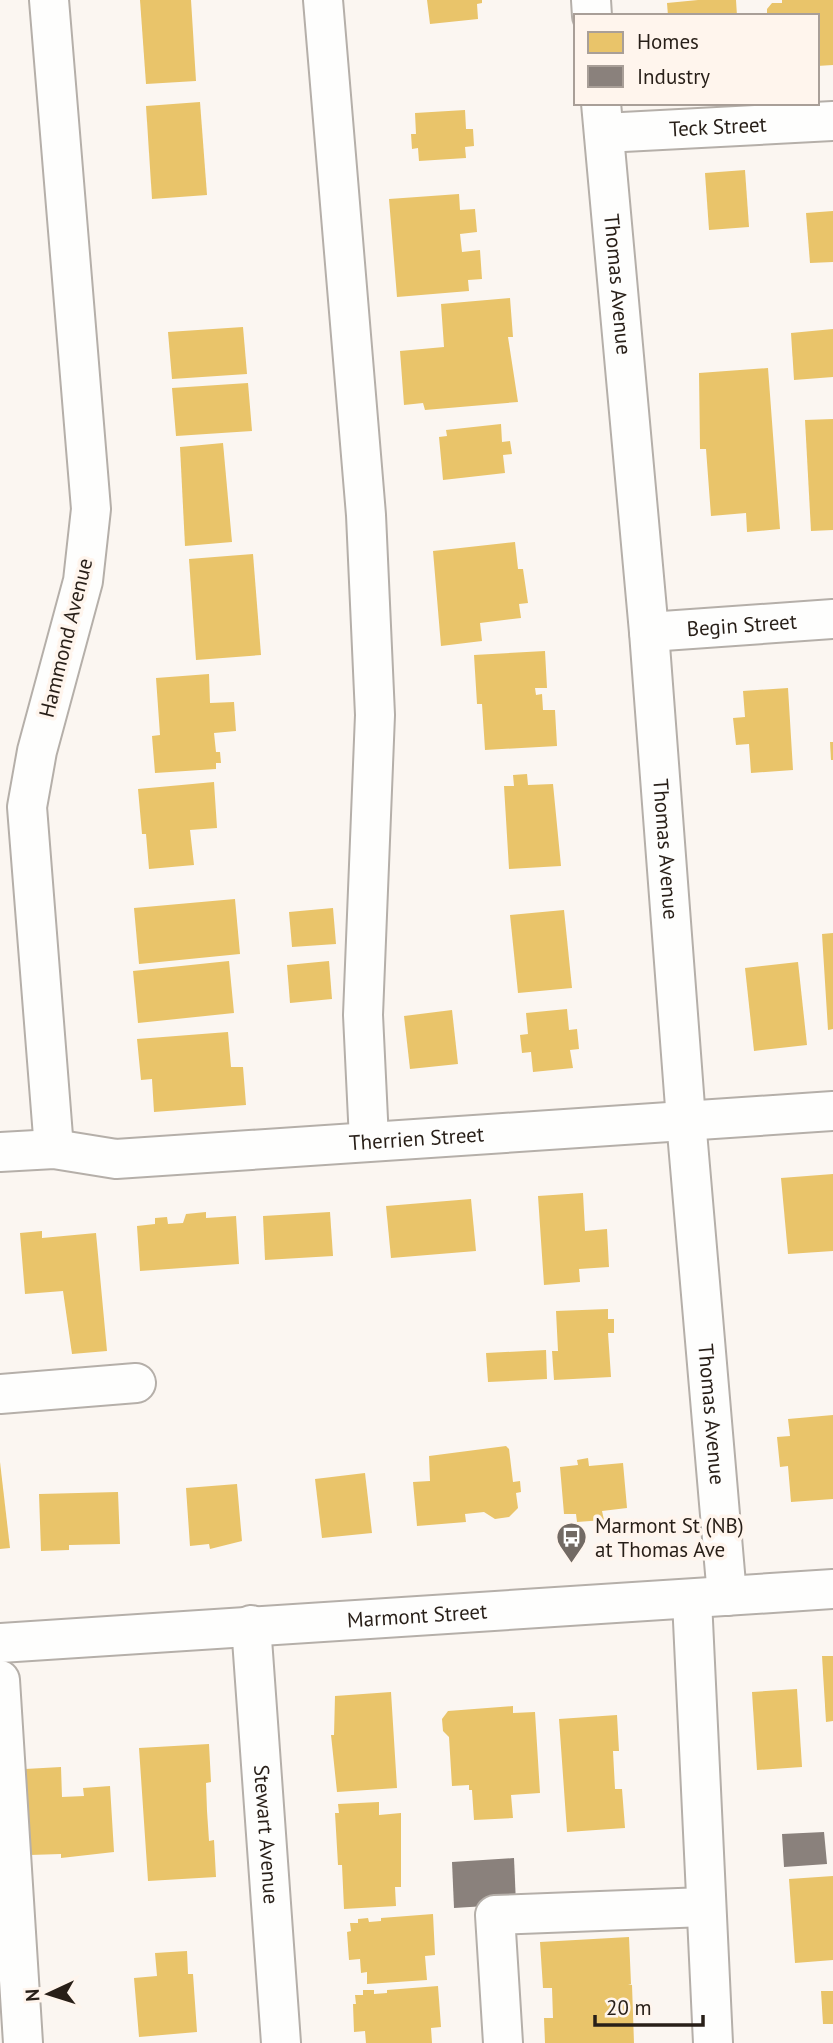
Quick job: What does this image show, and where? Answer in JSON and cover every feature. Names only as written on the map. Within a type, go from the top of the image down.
[{"type":"street","name":"Hammond Avenue","points":[[48,0],[91,509],[81,591],[37,751],[27,807],[54,1149]]},
{"type":"street","points":[[323,0],[366,515],[375,715],[363,1015],[369,1140]]},
{"type":"street","name":"Teck Street","points":[[602,118],[833,121]]},
{"type":"street","name":"Thomas Avenue","points":[[602,118],[649,632],[686,1120],[710,1598],[705,1907],[713,2043]]},
{"type":"street","name":"Begin Street","points":[[649,632],[833,619]]},
{"type":"street","name":"Therrien Street","points":[[0,1152],[54,1149],[116,1159],[833,1111]]},
{"type":"street","points":[[0,1394],[136,1383]]},
{"type":"street","name":"Marmont Street","points":[[0,1643],[833,1589]]},
{"type":"street","name":"Stewart Avenue","points":[[251,1625],[281,2043]]},
{"type":"street","points":[[0,1680],[23,2043]]},
{"type":"street","points":[[503,2043],[495,1915],[705,1907]]},
{"type":"building: Homes","points":[[140,0],[191,0],[196,81],[146,84]]},
{"type":"building: Homes","points":[[427,0],[482,0],[482,3],[477,4],[478,19],[430,24]]},
{"type":"building: Homes","points":[[736,0],[737,14],[668,14],[667,3]]},
{"type":"building: Homes","points":[[782,0],[833,0],[833,65],[819,66],[819,14],[767,14],[772,3],[782,3]]},
{"type":"building: Homes","points":[[200,102],[207,195],[152,199],[146,106]]},
{"type":"building: Homes","points":[[465,110],[466,129],[473,129],[474,146],[465,147],[466,158],[419,161],[418,148],[412,149],[411,134],[416,134],[415,113]]},
{"type":"building: Homes","points":[[745,170],[749,227],[709,230],[705,173]]},
{"type":"building: Homes","points":[[459,194],[460,210],[475,209],[477,232],[460,234],[462,252],[480,250],[482,279],[468,280],[469,291],[397,297],[389,199]]},
{"type":"building: Homes","points":[[833,211],[833,262],[810,263],[806,213]]},
{"type":"building: Homes","points":[[510,298],[513,337],[508,337],[518,402],[425,410],[423,403],[404,405],[400,351],[444,347],[441,304]]},
{"type":"building: Homes","points":[[243,327],[247,374],[172,379],[168,332]]},
{"type":"building: Homes","points":[[833,329],[833,377],[794,380],[791,333]]},
{"type":"building: Homes","points":[[768,368],[780,529],[747,532],[746,513],[711,516],[706,449],[700,449],[699,373]]},
{"type":"building: Homes","points":[[248,383],[252,431],[176,436],[172,388]]},
{"type":"building: Homes","points":[[833,419],[833,530],[811,531],[805,420]]},
{"type":"building: Homes","points":[[501,424],[502,442],[510,441],[512,454],[503,455],[505,473],[443,480],[439,437],[447,436],[446,430]]},
{"type":"building: Homes","points":[[223,443],[232,542],[185,546],[180,447]]},
{"type":"building: Homes","points":[[515,542],[518,569],[523,569],[528,603],[519,604],[521,618],[480,623],[482,641],[441,646],[433,551]]},
{"type":"building: Homes","points":[[253,554],[261,655],[196,660],[189,559]]},
{"type":"building: Homes","points":[[545,651],[547,688],[535,688],[536,695],[542,694],[543,710],[555,710],[557,746],[485,750],[482,704],[477,704],[474,655]]},
{"type":"building: Homes","points":[[209,674],[210,703],[234,702],[236,731],[214,733],[216,752],[220,752],[221,763],[216,763],[216,769],[155,773],[152,736],[160,735],[156,678]]},
{"type":"building: Homes","points":[[788,688],[793,770],[751,773],[749,744],[736,745],[733,718],[745,717],[743,691]]},
{"type":"building: Homes","points":[[830,742],[833,742],[833,760],[831,760]]},
{"type":"building: Homes","points":[[527,774],[528,785],[553,784],[561,866],[509,869],[504,786],[514,786],[513,775]]},
{"type":"building: Homes","points":[[214,782],[217,828],[190,830],[194,865],[149,869],[146,834],[142,834],[138,789]]},
{"type":"building: Homes","points":[[235,899],[240,954],[139,964],[134,908]]},
{"type":"building: Homes","points":[[333,908],[336,944],[292,947],[289,912]]},
{"type":"building: Homes","points":[[564,910],[572,988],[518,993],[510,915]]},
{"type":"building: Homes","points":[[833,933],[833,1029],[828,1030],[822,934]]},
{"type":"building: Homes","points":[[229,961],[234,1013],[138,1023],[133,971]]},
{"type":"building: Homes","points":[[329,961],[332,999],[290,1003],[287,965]]},
{"type":"building: Homes","points":[[798,962],[807,1045],[754,1051],[745,968]]},
{"type":"building: Homes","points":[[567,1009],[569,1030],[577,1029],[579,1049],[570,1050],[573,1068],[533,1072],[531,1052],[522,1053],[520,1035],[528,1034],[526,1013]]},
{"type":"building: Homes","points":[[452,1010],[458,1064],[410,1069],[404,1016]]},
{"type":"building: Homes","points":[[228,1032],[231,1067],[243,1067],[246,1105],[154,1112],[152,1079],[141,1080],[137,1039]]},
{"type":"building: Homes","points":[[833,1174],[833,1251],[788,1254],[781,1178]]},
{"type":"building: Homes","points":[[583,1193],[585,1231],[607,1229],[609,1267],[579,1269],[580,1282],[544,1285],[538,1196]]},
{"type":"building: Homes","points":[[471,1199],[476,1251],[391,1258],[386,1206]]},
{"type":"building: Homes","points":[[206,1212],[206,1218],[236,1216],[239,1264],[140,1271],[137,1226],[155,1224],[155,1218],[167,1217],[168,1224],[183,1223],[186,1214]]},
{"type":"building: Homes","points":[[330,1212],[333,1256],[265,1260],[263,1216]]},
{"type":"building: Homes","points":[[42,1231],[42,1238],[96,1233],[107,1351],[72,1354],[63,1291],[25,1294],[20,1233]]},
{"type":"building: Homes","points":[[608,1309],[608,1319],[614,1319],[614,1333],[608,1333],[611,1377],[554,1380],[552,1351],[558,1351],[556,1311]]},
{"type":"building: Homes","points":[[546,1350],[547,1379],[488,1382],[486,1353]]},
{"type":"building: Homes","points":[[833,1415],[833,1499],[791,1502],[788,1466],[780,1467],[777,1437],[790,1436],[788,1419]]},
{"type":"building: Homes","points":[[506,1446],[509,1449],[513,1482],[520,1481],[521,1492],[516,1493],[518,1508],[509,1517],[495,1519],[484,1512],[465,1514],[466,1522],[417,1526],[413,1482],[430,1481],[429,1456]]},
{"type":"building: Homes","points":[[588,1458],[589,1466],[623,1463],[627,1508],[602,1511],[604,1520],[577,1522],[576,1514],[564,1514],[560,1467],[578,1465],[577,1460]]},
{"type":"building: Homes","points":[[0,1462],[10,1548],[0,1549]]},
{"type":"building: Homes","points":[[365,1473],[372,1533],[322,1538],[315,1479]]},
{"type":"building: Homes","points":[[237,1484],[242,1541],[210,1549],[209,1544],[190,1546],[186,1488]]},
{"type":"building: Homes","points":[[118,1492],[120,1544],[69,1545],[69,1550],[41,1551],[39,1494]]},
{"type":"building: Homes","points":[[822,1656],[833,1656],[833,1721],[826,1722]]},
{"type":"building: Homes","points":[[797,1689],[802,1767],[757,1770],[752,1692]]},
{"type":"building: Homes","points":[[391,1692],[397,1788],[337,1792],[331,1735],[334,1735],[335,1696]]},
{"type":"building: Homes","points":[[513,1706],[513,1713],[535,1712],[540,1793],[511,1795],[513,1818],[474,1820],[472,1790],[469,1790],[469,1785],[452,1786],[449,1737],[443,1731],[442,1719],[448,1711]]},
{"type":"building: Homes","points":[[617,1715],[619,1751],[613,1751],[615,1789],[622,1789],[625,1828],[567,1832],[559,1719]]},
{"type":"building: Homes","points":[[209,1744],[211,1782],[206,1783],[207,1811],[209,1841],[214,1840],[216,1877],[148,1881],[139,1748]]},
{"type":"building: Homes","points":[[61,1767],[62,1797],[84,1796],[83,1788],[110,1786],[114,1852],[61,1858],[61,1854],[30,1855],[25,1769]]},
{"type":"building: Homes","points":[[379,1802],[379,1815],[401,1813],[401,1887],[395,1887],[396,1906],[344,1909],[342,1865],[338,1865],[335,1813],[339,1813],[338,1804]]},
{"type":"building: Homes","points":[[833,1876],[833,1960],[795,1963],[789,1879]]},
{"type":"building: Homes","points":[[433,1914],[435,1955],[425,1956],[427,1980],[367,1984],[367,1972],[361,1973],[360,1959],[349,1960],[347,1932],[351,1931],[350,1923],[358,1923],[358,1919],[368,1918],[369,1922],[381,1921],[381,1918]]},
{"type":"building: Homes","points":[[629,1937],[631,1984],[628,1984],[632,1985],[634,2043],[545,2043],[544,2018],[553,2018],[552,1988],[543,1988],[540,1942]]},
{"type":"building: Homes","points":[[187,1951],[188,1974],[193,1974],[197,2032],[139,2037],[134,1978],[157,1976],[155,1953]]},
{"type":"building: Homes","points":[[438,1986],[441,2027],[431,2028],[432,2043],[366,2043],[365,2031],[354,2032],[353,2004],[356,2004],[355,1995],[363,1995],[363,1990],[374,1990],[374,1994],[387,1993],[387,1990]]},
{"type":"building: Homes","points":[[821,1991],[833,1991],[833,2024],[823,2024]]},
{"type":"building: Industry","points":[[824,1832],[827,1864],[784,1867],[782,1834]]},
{"type":"building: Industry","points":[[514,1858],[516,1904],[454,1908],[452,1862]]},
{"type":"place","name":"Marmont St (NB) at Thomas Ave","points":[[572,1565]]}]
